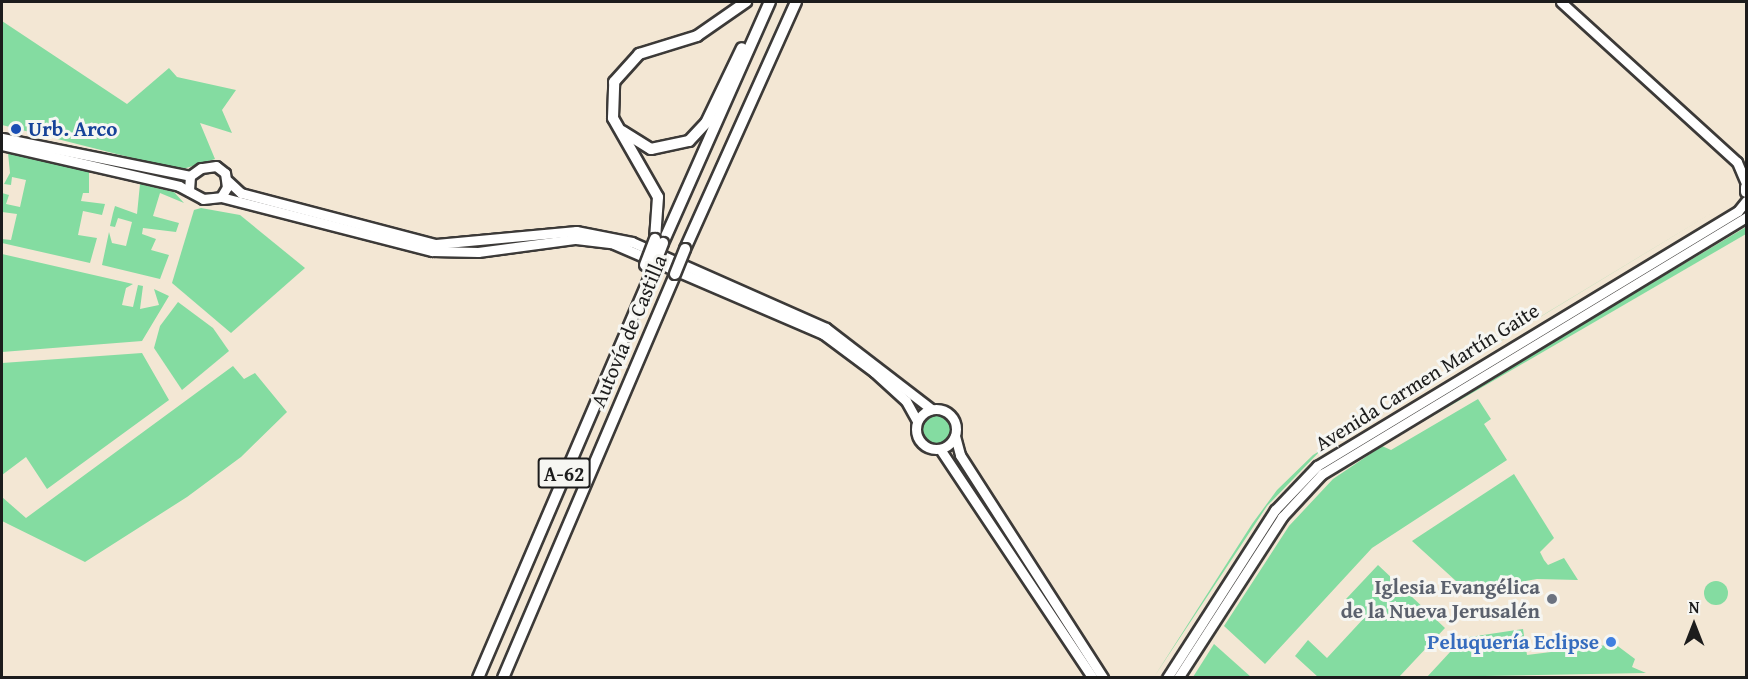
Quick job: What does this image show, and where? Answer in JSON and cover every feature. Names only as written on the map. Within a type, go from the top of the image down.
[{"type":"highway","points":[[659,241],[658,197],[617,126],[610,94],[627,63],[721,24],[746,2]]},
{"type":"highway","points":[[617,126],[640,146],[663,150],[698,134],[764,2]]},
{"type":"highway","name":"Autovía de Castilla","points":[[478,678],[622,337],[659,241],[770,2]]},
{"type":"highway","name":"Autovía de Castilla","points":[[503,678],[755,85],[796,2]]},
{"type":"highway","points":[[755,85],[802,2]]},
{"type":"main road","points":[[1561,2],[1742,163],[1746,187]]},
{"type":"main road","points":[[2,138],[190,176],[216,166],[241,193],[436,244],[576,231],[632,242],[826,328],[931,409],[954,418],[960,455],[1103,678]]},
{"type":"main road","points":[[2,145],[189,191],[198,198],[221,197],[432,251],[478,252],[576,239],[614,244],[823,334],[874,372],[906,401],[917,421],[923,445],[940,449],[1093,678]]},
{"type":"main road","points":[[189,191],[190,176]]},
{"type":"main road","points":[[221,197],[228,181]]},
{"type":"main road","name":"Avenida Carmen Martín Gaite","points":[[1167,678],[1275,510],[1317,465],[1734,213],[1746,201]]},
{"type":"main road","name":"Avenida Carmen Martín Gaite","points":[[1178,678],[1282,518],[1329,468],[1746,217]]},
{"type":"main road","points":[[917,421],[931,409]]},
{"type":"main road","points":[[940,449],[956,436]]},
{"type":"green space","points":[[2,21],[127,104],[169,68],[177,77],[236,90],[222,110],[232,133],[200,123],[215,159],[180,170],[2,125]]},
{"type":"green space","points":[[8,153],[89,172],[89,193],[83,193],[81,201],[105,204],[102,215],[83,211],[78,235],[97,238],[90,263],[2,243],[2,239],[11,240],[17,214],[2,212],[2,193],[9,195],[6,204],[20,207],[26,180],[12,177],[11,185],[4,184],[10,173]]},
{"type":"green space","points":[[140,184],[174,192],[184,203],[160,193],[153,216],[179,223],[176,232],[143,228],[142,234],[156,239],[151,250],[169,255],[160,279],[102,265],[109,232],[112,243],[126,246],[132,222],[118,218],[115,227],[110,226],[115,206],[137,214]]},
{"type":"green space","points":[[1728,203],[1321,450],[1322,449]]},
{"type":"green space","points":[[201,208],[240,215],[305,268],[231,333],[172,283],[194,210]]},
{"type":"green space","points":[[1746,227],[1746,234],[1393,439],[1394,436]]},
{"type":"green space","points":[[2,254],[133,284],[126,288],[122,305],[133,307],[138,285],[143,286],[140,309],[159,305],[154,289],[169,296],[142,341],[2,352]]},
{"type":"green space","points":[[178,302],[213,328],[229,351],[182,390],[154,348],[160,326]]},
{"type":"green space","points":[[142,353],[169,400],[47,489],[26,457],[2,475],[2,363]]},
{"type":"green space","points":[[233,366],[244,379],[255,373],[287,412],[241,457],[187,497],[85,562],[2,521],[2,497],[26,518]]},
{"type":"green space","points":[[1478,399],[1491,419],[1484,424],[1507,460],[1372,548],[1265,664],[1224,626],[1289,526],[1333,479],[1382,446],[1391,450]]},
{"type":"green space","points":[[936,414],[947,418],[951,429],[947,440],[936,444],[925,440],[921,429],[925,418]]},
{"type":"green space","points":[[1321,450],[1267,506],[1154,677],[1252,524],[1277,490]]},
{"type":"green space","points":[[1514,474],[1554,538],[1540,552],[1544,560],[1548,565],[1564,558],[1578,580],[1537,579],[1467,591],[1412,541]]},
{"type":"green space","points":[[1378,565],[1445,628],[1399,677],[1318,677],[1295,656],[1308,640],[1327,658],[1365,617],[1346,599]]},
{"type":"green space","points":[[1716,581],[1721,582],[1727,588],[1727,598],[1721,604],[1716,605],[1711,604],[1705,598],[1704,593],[1705,588],[1711,582]]},
{"type":"green space","points":[[1523,629],[1527,655],[1615,644],[1635,659],[1632,667],[1646,673],[1427,677],[1463,638]]},
{"type":"green space","points":[[1214,644],[1251,677],[1193,677]]},
{"type":"place","name":"Urb. Arco","points":[[16,129]]},
{"type":"place","name":"Iglesia Evangélica de la Nueva Jerusalén","points":[[1552,599]]},
{"type":"place","name":"Peluquería Eclipse","points":[[1611,642]]}]
